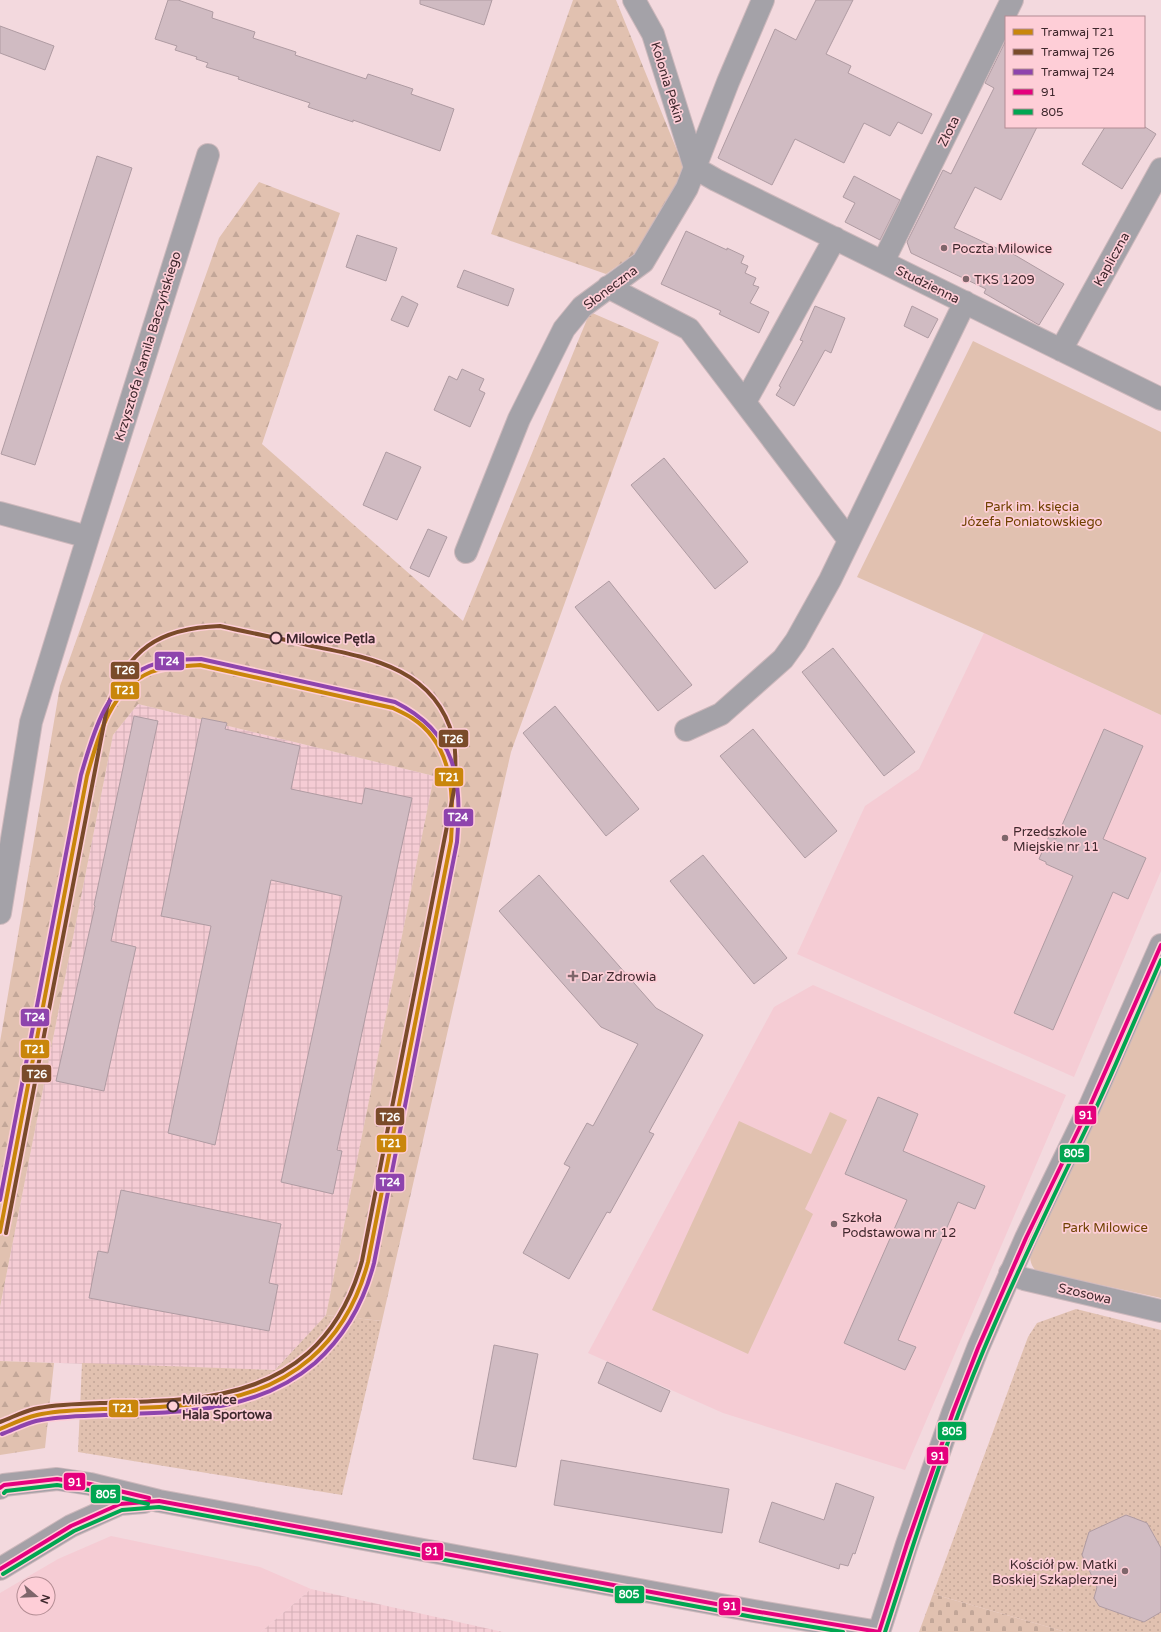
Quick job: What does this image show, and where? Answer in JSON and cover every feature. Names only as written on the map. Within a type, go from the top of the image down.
[{"type":"street","name":"Kolonia Pekin","points":[[634,0],[653,34],[696,168]]},
{"type":"street","name":"Słoneczna","points":[[466,552],[519,420],[564,329],[582,307],[643,262],[688,188],[728,82],[764,0]]},
{"type":"street","name":"Złota","points":[[883,262],[1012,0]]},
{"type":"street","name":"Krzysztofa Kamila Baczyńskiego","points":[[0,913],[32,722],[88,537],[208,155]]},
{"type":"street","name":"Studzienna","points":[[696,168],[716,180],[1161,399]]},
{"type":"street","name":"Kapliczna","points":[[1061,350],[1161,169]]},
{"type":"street","points":[[745,402],[835,238]]},
{"type":"street","points":[[608,287],[689,329],[849,540]]},
{"type":"street","points":[[686,730],[721,714],[783,659],[796,641],[830,580],[965,302]]},
{"type":"street","points":[[0,513],[88,537]]},
{"type":"street","points":[[0,1488],[4,1485],[57,1480],[90,1484],[159,1501],[746,1610],[879,1632],[953,1412],[978,1348],[1010,1273],[1090,1106],[1161,945]]},
{"type":"street","name":"Szosowa","points":[[1010,1273],[1024,1279],[1161,1311]]},
{"type":"street","points":[[0,1569],[71,1526],[120,1504],[159,1501]]},
{"type":"shaded area","name":"Przedszkole Miejskie nr 11","points":[[984,633],[1161,715],[1161,871],[1074,1077],[797,954],[865,806],[919,769]]},
{"type":"shaded area","points":[[138,704],[434,776],[326,1315],[275,1370],[0,1361],[0,1307],[113,735]]},
{"type":"shaded area","name":"Szkoła Podstawowa nr 12","points":[[813,985],[1066,1095],[905,1470],[723,1413],[588,1353],[774,1007]]},
{"type":"shaded area","points":[[111,1536],[260,1567],[311,1589],[261,1632],[0,1632],[0,1593],[16,1584],[16,1616],[56,1616],[56,1576],[29,1576],[58,1559]]},
{"type":"shaded area","points":[[311,1589],[503,1632],[261,1632]]},
{"type":"green space","points":[[573,0],[616,0],[687,175],[636,253],[606,274],[491,234]]},
{"type":"green space","points":[[259,182],[340,213],[262,444],[463,621],[590,312],[659,342],[511,752],[382,1321],[326,1315],[434,776],[138,704],[113,735],[0,1307],[0,1042],[60,686],[219,238]]},
{"type":"green space","name":"Park im. księcia Józefa Poniatowskiego","points":[[973,341],[1161,432],[1161,715],[984,633],[857,577]]},
{"type":"green space","name":"Park Milowice","points":[[1161,971],[1161,1298],[1069,1278],[1067,1282],[1047,1277],[1033,1267],[1030,1253]]},
{"type":"green space","points":[[830,1112],[847,1120],[805,1209],[813,1214],[748,1354],[652,1310],[739,1121],[811,1154]]},
{"type":"green space","points":[[1076,1309],[1161,1330],[1161,1632],[1066,1632],[933,1594],[1028,1337],[1037,1323]]},
{"type":"green space","points":[[326,1315],[382,1321],[342,1495],[78,1452],[82,1363],[275,1370]]},
{"type":"green space","points":[[0,1361],[54,1363],[45,1448],[0,1455]]},
{"type":"green space","points":[[933,1594],[1066,1632],[919,1632]]},
{"type":"building","points":[[168,0],[178,0],[213,12],[212,18],[255,32],[253,38],[296,52],[295,55],[366,79],[368,74],[413,89],[411,94],[454,109],[440,151],[353,120],[353,122],[308,107],[310,103],[238,79],[239,77],[206,67],[208,63],[196,59],[197,57],[175,50],[177,46],[155,39]]},
{"type":"building","points":[[420,0],[492,0],[484,25],[420,4]]},
{"type":"building","points":[[816,0],[853,0],[826,54],[851,66],[848,73],[932,114],[922,134],[898,122],[890,136],[864,123],[844,163],[795,139],[772,185],[718,158],[775,29],[796,40]]},
{"type":"building","points":[[0,26],[54,46],[45,70],[0,53]]},
{"type":"building","points":[[1005,42],[1005,128],[1037,128],[1001,200],[975,187],[954,228],[1007,253],[1008,251],[1064,284],[1039,325],[984,293],[986,289],[911,253],[907,242],[943,170],[951,174],[994,88],[985,83]]},
{"type":"building","points":[[1145,127],[1156,134],[1122,189],[1082,164],[1104,128]]},
{"type":"building","points":[[97,156],[132,168],[35,465],[1,454]]},
{"type":"building","points":[[854,176],[900,200],[880,240],[845,222],[855,203],[843,197]]},
{"type":"building","points":[[686,231],[727,250],[727,248],[744,256],[741,263],[748,266],[745,273],[756,278],[753,285],[759,287],[750,303],[769,312],[759,333],[719,314],[721,311],[661,284]]},
{"type":"building","points":[[357,235],[397,248],[386,281],[346,267]]},
{"type":"building","points":[[464,270],[514,289],[508,306],[457,287]]},
{"type":"building","points":[[402,296],[418,304],[408,327],[391,320]]},
{"type":"building","points":[[815,306],[845,318],[831,353],[825,350],[794,406],[776,395],[781,387],[779,386],[803,341],[800,340]]},
{"type":"building","points":[[912,306],[938,319],[928,338],[904,326]]},
{"type":"building","points":[[462,369],[484,379],[479,390],[485,393],[470,427],[434,410],[449,376],[457,380]]},
{"type":"building","points":[[386,452],[421,467],[397,520],[363,505]]},
{"type":"building","points":[[664,458],[748,562],[715,589],[631,485]]},
{"type":"building","points":[[428,529],[447,537],[429,577],[410,568]]},
{"type":"building","points":[[609,581],[692,685],[658,711],[575,607]]},
{"type":"building","points":[[833,648],[915,752],[884,776],[802,672]]},
{"type":"building","points":[[555,706],[639,809],[606,836],[523,733]]},
{"type":"building","points":[[134,716],[158,721],[111,941],[136,947],[104,1091],[56,1081],[95,906]]},
{"type":"building","points":[[202,718],[227,723],[225,729],[300,746],[291,789],[362,804],[365,788],[412,798],[337,1150],[342,1151],[333,1194],[281,1182],[342,896],[271,880],[215,1145],[168,1133],[211,926],[161,916]]},
{"type":"building","points":[[753,729],[837,831],[805,858],[720,756]]},
{"type":"building","points":[[1104,729],[1143,746],[1103,839],[1146,858],[1128,899],[1113,892],[1053,1030],[1014,1013],[1073,876],[1046,864],[1046,862],[1039,859],[1049,836],[1056,839]]},
{"type":"building","points":[[703,855],[787,958],[754,984],[670,881]]},
{"type":"building","points":[[539,875],[656,1008],[703,1035],[649,1132],[654,1134],[610,1213],[607,1212],[569,1279],[523,1253],[570,1167],[564,1164],[587,1123],[593,1126],[638,1044],[601,1027],[499,911]]},
{"type":"building","points":[[878,1097],[918,1114],[903,1151],[985,1186],[975,1209],[958,1202],[898,1340],[916,1347],[905,1370],[844,1343],[907,1200],[845,1174]]},
{"type":"building","points":[[121,1190],[281,1224],[269,1283],[278,1285],[269,1331],[89,1298],[98,1251],[108,1253]]},
{"type":"building","points":[[494,1345],[538,1354],[516,1467],[473,1459]]},
{"type":"building","points":[[607,1362],[670,1391],[661,1412],[598,1383]]},
{"type":"building","points":[[561,1460],[729,1489],[722,1533],[554,1505]]},
{"type":"building","points":[[836,1483],[874,1497],[855,1554],[853,1553],[848,1566],[840,1564],[839,1569],[759,1542],[772,1502],[824,1520]]},
{"type":"building","name":"Kościół pw. Matki Boskiej Szkaplerznej","points":[[1126,1515],[1147,1523],[1161,1548],[1161,1612],[1144,1622],[1099,1606],[1094,1598],[1097,1587],[1082,1555],[1089,1532]]},
{"type":"tram line","name":"T26","points":[[0,1422],[21,1413],[42,1407],[75,1404],[155,1401],[209,1396],[236,1390],[261,1382],[285,1370],[308,1353],[327,1333],[342,1311],[353,1287],[362,1261],[455,785],[455,755],[453,737],[444,714],[432,696],[416,681],[398,670],[357,656],[220,626],[179,631],[163,637],[148,646],[135,657],[115,688],[107,708],[6,1233]]},
{"type":"tram line","name":"T24","points":[[0,1200],[81,775],[96,727],[103,712],[122,685],[134,674],[149,666],[161,662],[201,659],[395,702],[416,714],[432,728],[443,743],[451,760],[456,778],[458,798],[457,842],[374,1263],[365,1291],[352,1318],[326,1353],[315,1363],[292,1380],[267,1392],[242,1401],[188,1411],[53,1418],[32,1422],[2,1434]]},
{"type":"tram line","name":"T21","points":[[0,1232],[87,776],[101,730],[116,702],[125,690],[137,680],[151,672],[169,667],[200,665],[393,708],[412,718],[426,729],[436,742],[444,757],[448,773],[452,807],[451,841],[368,1262],[359,1290],[339,1327],[321,1349],[310,1359],[287,1375],[263,1387],[238,1396],[212,1402],[185,1405],[53,1412],[27,1418],[0,1429]]},
{"type":"transit line","name":"91","points":[[879,1632],[907,1544],[953,1412],[978,1348],[1026,1238],[1090,1106],[1161,945]]},
{"type":"transit line","name":"805","points":[[885,1632],[956,1419],[984,1349],[1024,1259],[1104,1092],[1161,960]]},
{"type":"transit line","name":"91","points":[[0,1488],[4,1485],[57,1479],[90,1484],[149,1498]]},
{"type":"transit line","name":"805","points":[[4,1493],[6,1491],[57,1485],[89,1490],[148,1504]]},
{"type":"transit line","name":"91","points":[[0,1569],[71,1526],[120,1504],[159,1501],[754,1611],[879,1632]]},
{"type":"transit line","name":"805","points":[[3,1574],[74,1531],[122,1510],[159,1507],[753,1617],[843,1632]]},
{"type":"place","name":"Poczta Milowice","points":[[944,248]]},
{"type":"place","name":"TKS 1209","points":[[966,279]]},
{"type":"place","name":"Milowice Pętla","points":[[276,638]]},
{"type":"place","name":"Przedszkole Miejskie nr 11","points":[[1005,838]]},
{"type":"place","name":"Dar Zdrowia","points":[[573,976]]},
{"type":"place","name":"Szkoła Podstawowa nr 12","points":[[834,1224]]},
{"type":"place","name":"Milowice Hala Sportowa","points":[[173,1406]]},
{"type":"place","name":"Kościół pw. Matki Boskiej Szkaplerznej","points":[[1125,1571]]}]
